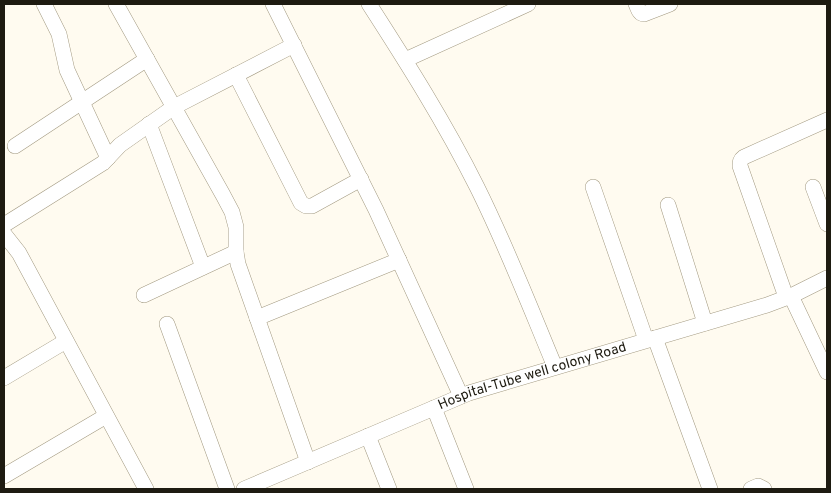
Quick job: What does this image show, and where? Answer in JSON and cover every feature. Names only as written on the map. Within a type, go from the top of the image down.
[{"type":"street","points":[[44,4],[59,34],[67,70],[108,158]]},
{"type":"street","points":[[116,4],[232,212],[236,227],[238,264],[308,462]]},
{"type":"street","points":[[273,4],[361,179],[461,396]]},
{"type":"street","points":[[369,4],[405,60],[476,185],[504,243],[555,367]]},
{"type":"street","points":[[405,60],[528,4]]},
{"type":"street","points":[[636,4],[639,12],[644,14],[670,4]]},
{"type":"street","points":[[4,225],[103,163],[120,146],[174,107],[294,45]]},
{"type":"street","points":[[14,146],[147,59]]},
{"type":"street","points":[[236,75],[301,203],[306,206],[312,206],[361,179]]},
{"type":"street","points":[[827,120],[744,157],[740,162],[743,176],[789,296],[827,372]]},
{"type":"street","points":[[149,124],[203,267]]},
{"type":"street","points":[[593,187],[710,489]]},
{"type":"street","points":[[813,187],[827,224]]},
{"type":"street","points":[[668,205],[705,323]]},
{"type":"street","points":[[4,234],[19,253],[146,489]]},
{"type":"street","points":[[144,295],[236,252]]},
{"type":"street","points":[[257,318],[399,260]]},
{"type":"street","name":"Hospital-Tube well colony Road","points":[[244,489],[469,392],[767,305],[827,278]]},
{"type":"street","points":[[167,324],[227,489]]},
{"type":"street","points":[[4,378],[66,341]]},
{"type":"street","points":[[434,408],[466,489]]},
{"type":"street","points":[[4,476],[106,416]]},
{"type":"street","points":[[368,436],[389,489]]},
{"type":"street","points":[[751,489],[758,486],[764,489]]}]
